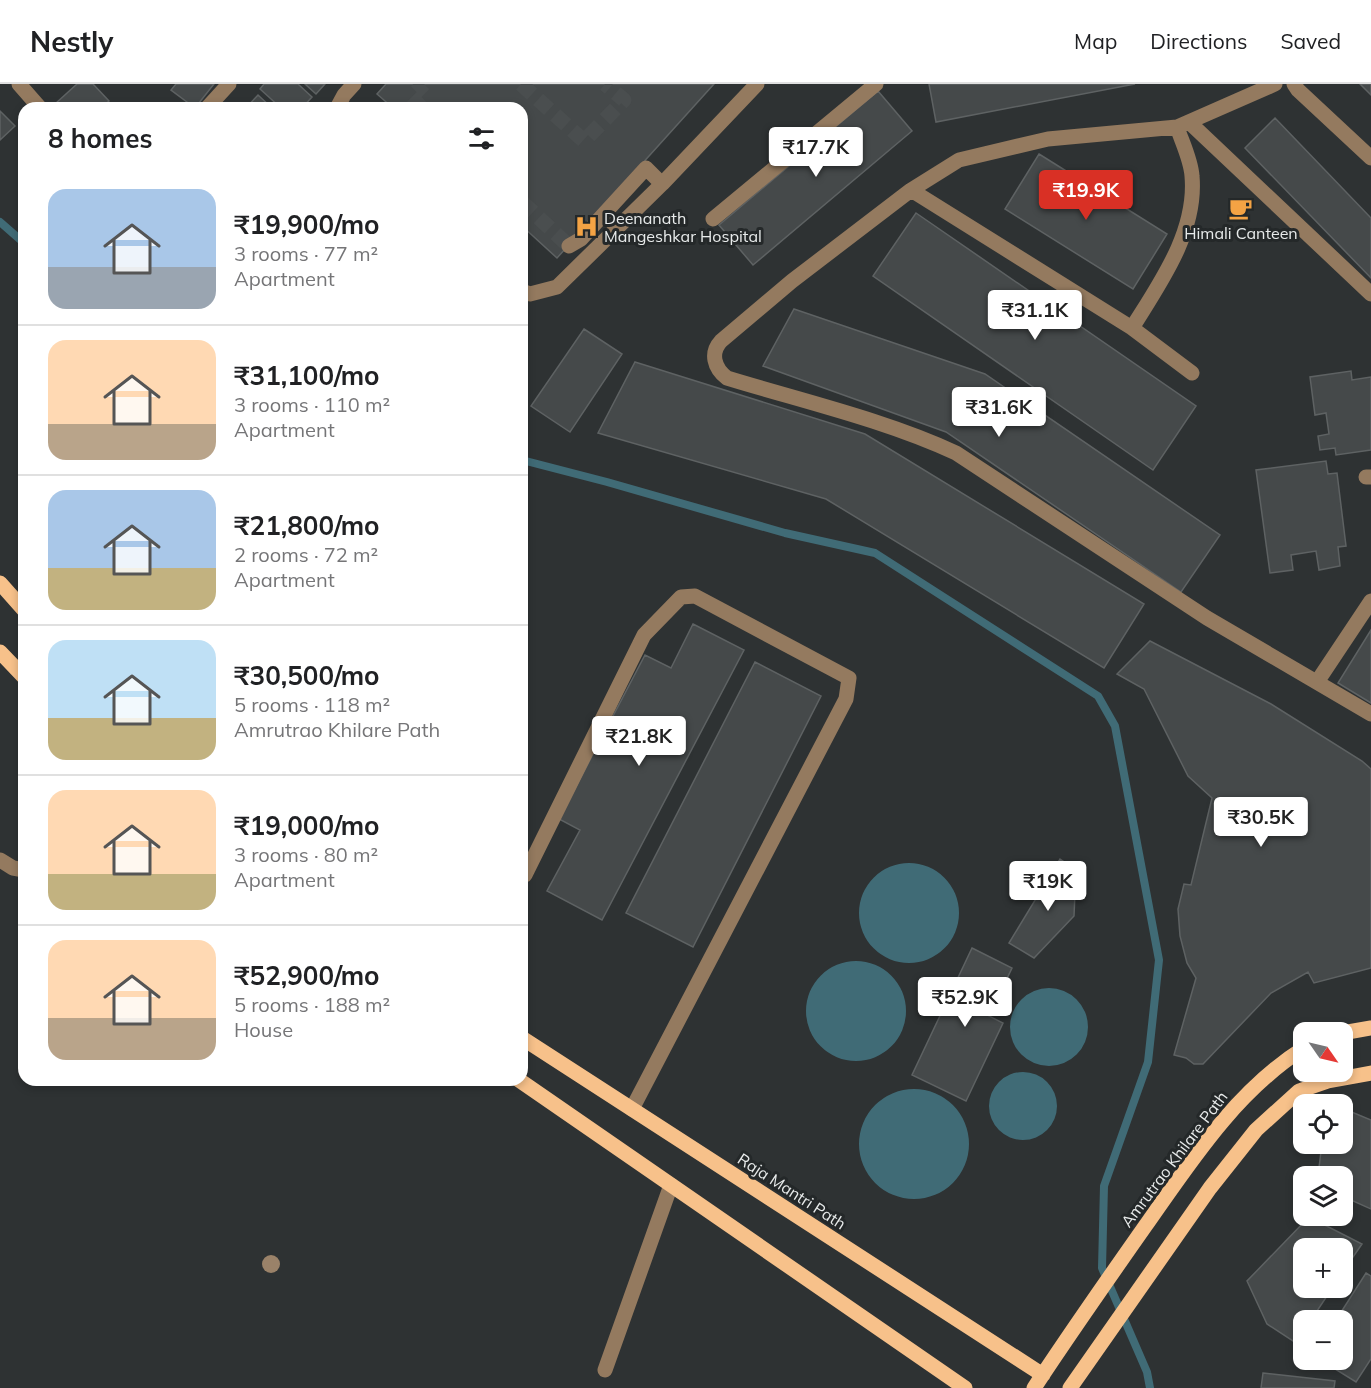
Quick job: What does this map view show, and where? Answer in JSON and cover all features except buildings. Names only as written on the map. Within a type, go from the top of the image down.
[{"type":"main road","points":[[0,583],[18,603]]},
{"type":"main road","points":[[0,652],[18,672]]},
{"type":"main road","points":[[1353,1031],[1371,1028]]},
{"type":"main road","name":"Raja Mantri Path","points":[[528,1042],[1043,1375]]},
{"type":"main road","name":"Amrutrao Khilare Path","points":[[1034,1388],[1185,1169],[1233,1109],[1278,1064],[1293,1055]]},
{"type":"main road","points":[[1070,1388],[1210,1188],[1256,1130],[1299,1091],[1328,1081],[1371,1073]]},
{"type":"main road","points":[[528,1086],[965,1388]]},
{"type":"street","points":[[19,84],[35,102]]},
{"type":"street","points":[[212,102],[229,84]]},
{"type":"street","points":[[341,102],[354,84]]},
{"type":"street","points":[[713,219],[876,84]]},
{"type":"street","points":[[1275,84],[1245,91],[1184,125],[1048,139],[959,160],[911,189],[792,281],[721,341],[714,359],[722,374],[727,378],[928,441],[956,453],[1207,618],[1371,714]]},
{"type":"street","points":[[1294,84],[1371,158]]},
{"type":"street","points":[[528,293],[557,287],[662,184],[749,87]]},
{"type":"street","points":[[1184,125],[1371,294]]},
{"type":"street","points":[[1132,328],[1170,265],[1183,237],[1191,206],[1192,175],[1184,125]]},
{"type":"street","points":[[569,246],[581,239],[646,168],[662,184]]},
{"type":"street","points":[[911,189],[1132,328],[1192,373]]},
{"type":"street","points":[[528,869],[645,635],[681,597],[695,596],[849,678],[846,699],[632,1109]]},
{"type":"street","points":[[1317,682],[1371,601]]},
{"type":"street","points":[[0,860],[18,869]]},
{"type":"street","points":[[605,1370],[671,1185]]},
{"type":"water","points":[[909,863],[928,867],[944,878],[955,894],[959,913],[955,932],[944,948],[928,959],[909,963],[890,959],[874,948],[863,932],[859,913],[863,894],[874,878],[890,867]]},
{"type":"water","points":[[856,961],[884,969],[898,983],[906,1011],[898,1039],[884,1053],[856,1061],[828,1053],[814,1039],[806,1011],[814,983],[828,969]]},
{"type":"water","points":[[1049,988],[1064,991],[1081,1005],[1088,1027],[1085,1042],[1071,1059],[1049,1066],[1034,1063],[1017,1049],[1010,1027],[1013,1012],[1027,995]]},
{"type":"water","points":[[1023,1072],[1036,1075],[1047,1082],[1054,1093],[1057,1106],[1054,1119],[1047,1130],[1036,1137],[1023,1140],[1010,1137],[999,1130],[992,1119],[989,1106],[992,1093],[999,1082],[1010,1075]]},
{"type":"water","points":[[914,1089],[935,1093],[953,1105],[965,1123],[969,1144],[965,1165],[953,1183],[935,1195],[914,1199],[893,1195],[875,1183],[863,1165],[859,1144],[863,1123],[875,1105],[893,1093]]},
{"type":"waterway","points":[[0,222],[18,238]]},
{"type":"waterway","points":[[528,462],[785,533],[875,553],[1098,696],[1115,726],[1159,960],[1148,1062],[1104,1186],[1102,1268],[1147,1372],[1150,1388]]},
{"type":"tunnel","points":[[416,102],[411,97],[424,84]]},
{"type":"tunnel","points":[[521,84],[584,141],[624,100],[605,84]]},
{"type":"tunnel","points":[[528,208],[569,246]]},
{"type":"place","name":"Himali Canteen","points":[[1241,208]]},
{"type":"place","name":"Deenanath Mangeshkar Hospital","points":[[586,227]]}]
